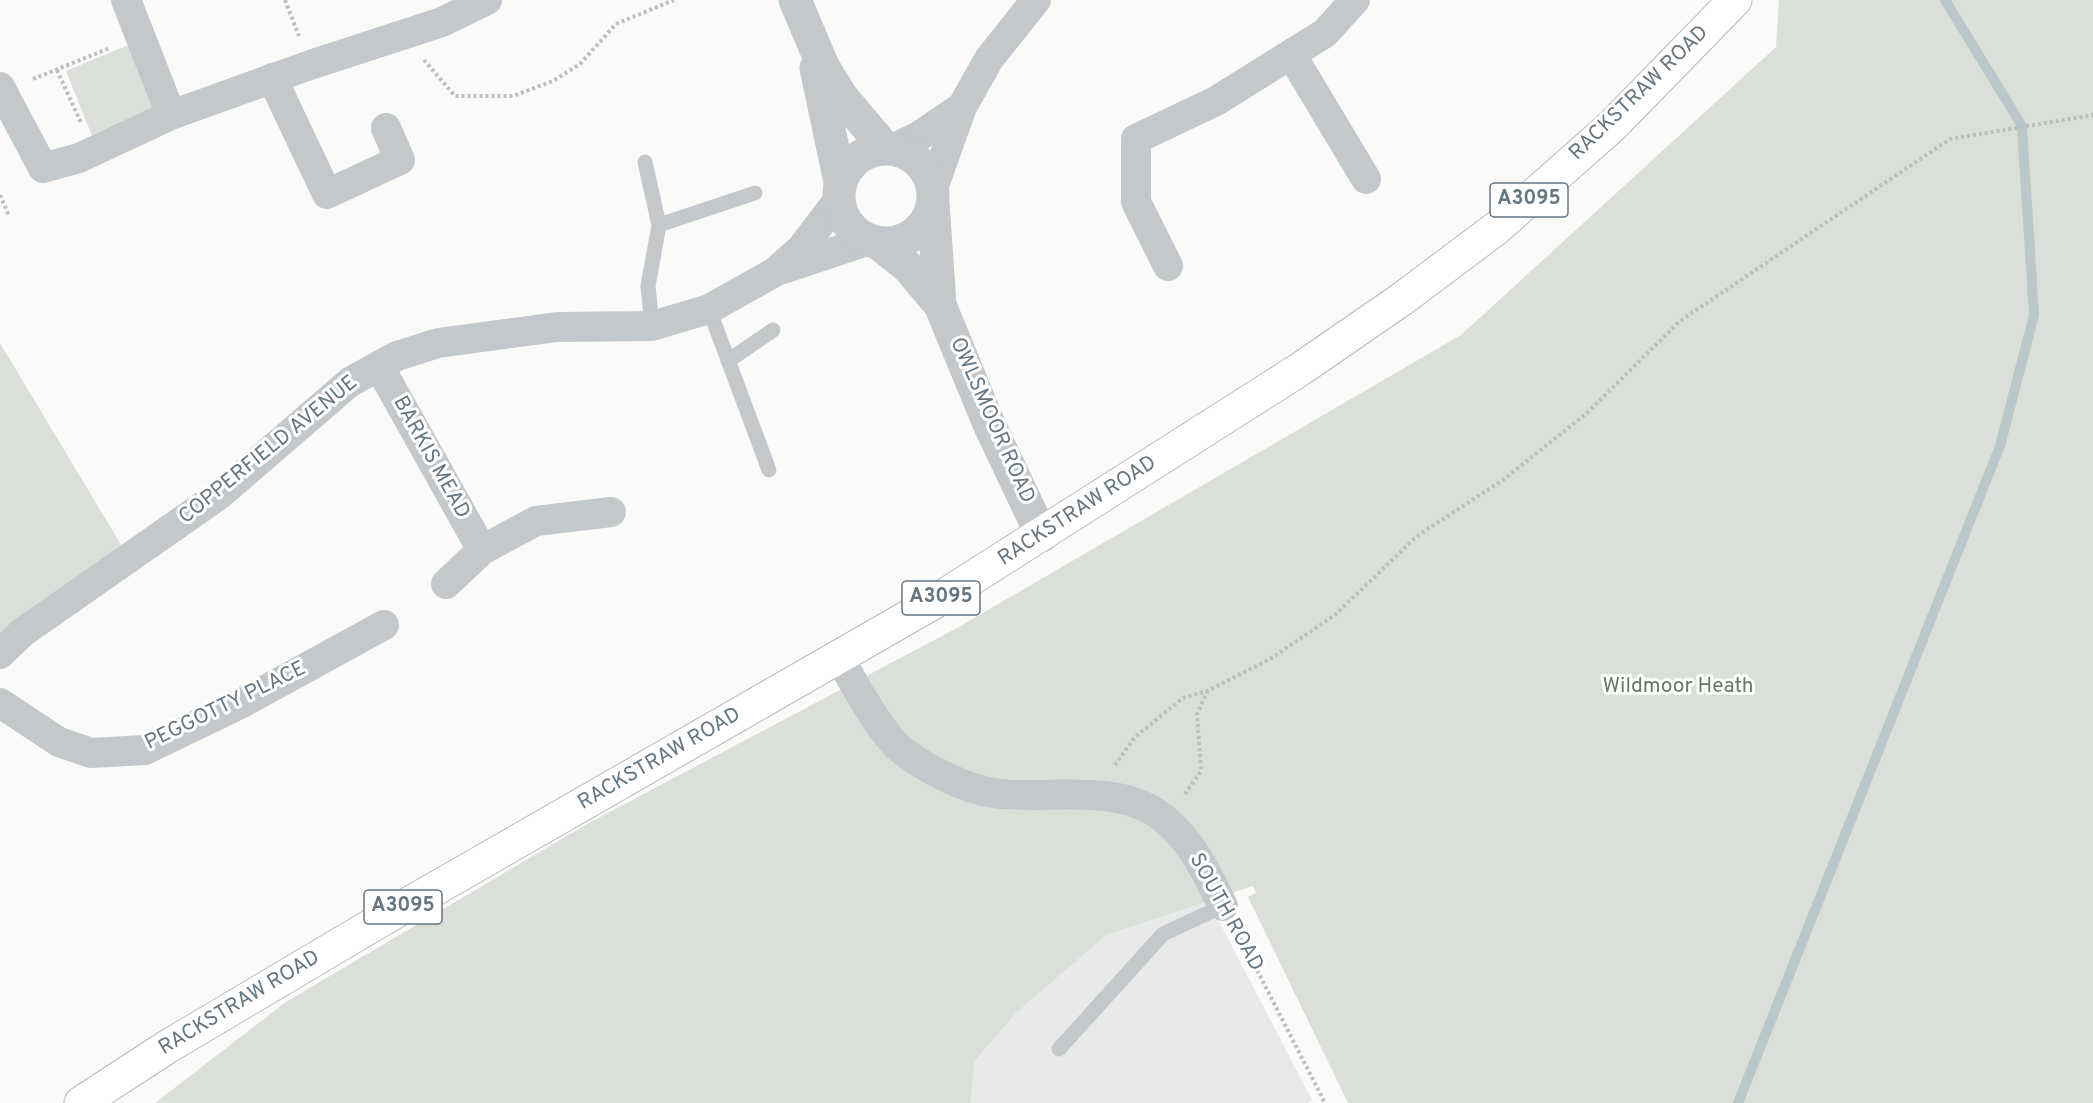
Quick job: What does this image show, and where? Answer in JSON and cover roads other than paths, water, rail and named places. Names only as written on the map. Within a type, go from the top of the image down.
[{"type":"main road","name":"RACKSTRAW ROAD","points":[[81,1103],[167,1047],[386,917],[839,657],[1042,536],[1299,370],[1402,299],[1488,234],[1612,126],[1735,0]]},
{"type":"street","points":[[126,0],[171,115]]},
{"type":"street","points":[[1,89],[43,168],[93,151],[171,115],[272,78],[442,22],[487,0]]},
{"type":"street","points":[[800,10],[839,190],[842,214],[850,227],[874,241],[907,238],[924,223],[962,107],[989,58],[1036,0]]},
{"type":"street","points":[[1168,266],[1136,202],[1136,139],[1216,101],[1325,33],[1354,0]]},
{"type":"street","points":[[800,10],[823,66],[842,97],[889,148],[907,153],[919,162],[928,173],[933,195]]},
{"type":"street","points":[[1291,54],[1366,179]]},
{"type":"street","points":[[272,78],[327,194],[400,160],[386,128]]},
{"type":"street","points":[[839,190],[847,169],[857,158],[870,151],[889,148],[920,136],[962,107]]},
{"type":"street","name":"COPPERFIELD AVENUE","points":[[775,272],[801,249],[839,190]]},
{"type":"street","name":"OWLSMOOR ROAD","points":[[933,195],[940,304],[989,424],[1042,536]]},
{"type":"street","name":"OWLSMOOR ROAD","points":[[874,241],[908,267],[940,304]]},
{"type":"street","name":"COPPERFIELD AVENUE","points":[[0,654],[23,632],[219,495],[350,382],[397,356],[438,343],[557,327],[652,326],[709,309],[775,272],[874,241]]},
{"type":"street","name":"BARKIS MEAD","points":[[378,366],[482,550]]},
{"type":"street","points":[[446,584],[482,550],[536,521],[611,512]]},
{"type":"street","name":"PEGGOTTY PLACE","points":[[0,703],[59,742],[91,753],[145,750],[240,704],[384,625]]},
{"type":"street","name":"SOUTH ROAD","points":[[839,657],[872,710],[901,750],[933,770],[992,793],[1103,796],[1147,808],[1173,827],[1195,853],[1223,906]]},
{"type":"lane","points":[[645,162],[660,225],[648,286],[652,326]]},
{"type":"lane","points":[[660,225],[755,194]]},
{"type":"lane","points":[[709,309],[769,470]]},
{"type":"lane","points":[[728,361],[773,330]]},
{"type":"lane","points":[[1059,1049],[1163,934],[1223,906]]},
{"type":"waterway","points":[[1738,1103],[2000,446],[2034,315],[2022,126],[1945,0]]},
{"type":"park label","name":"Wildmoor Heath","points":[[1678,688]]}]
